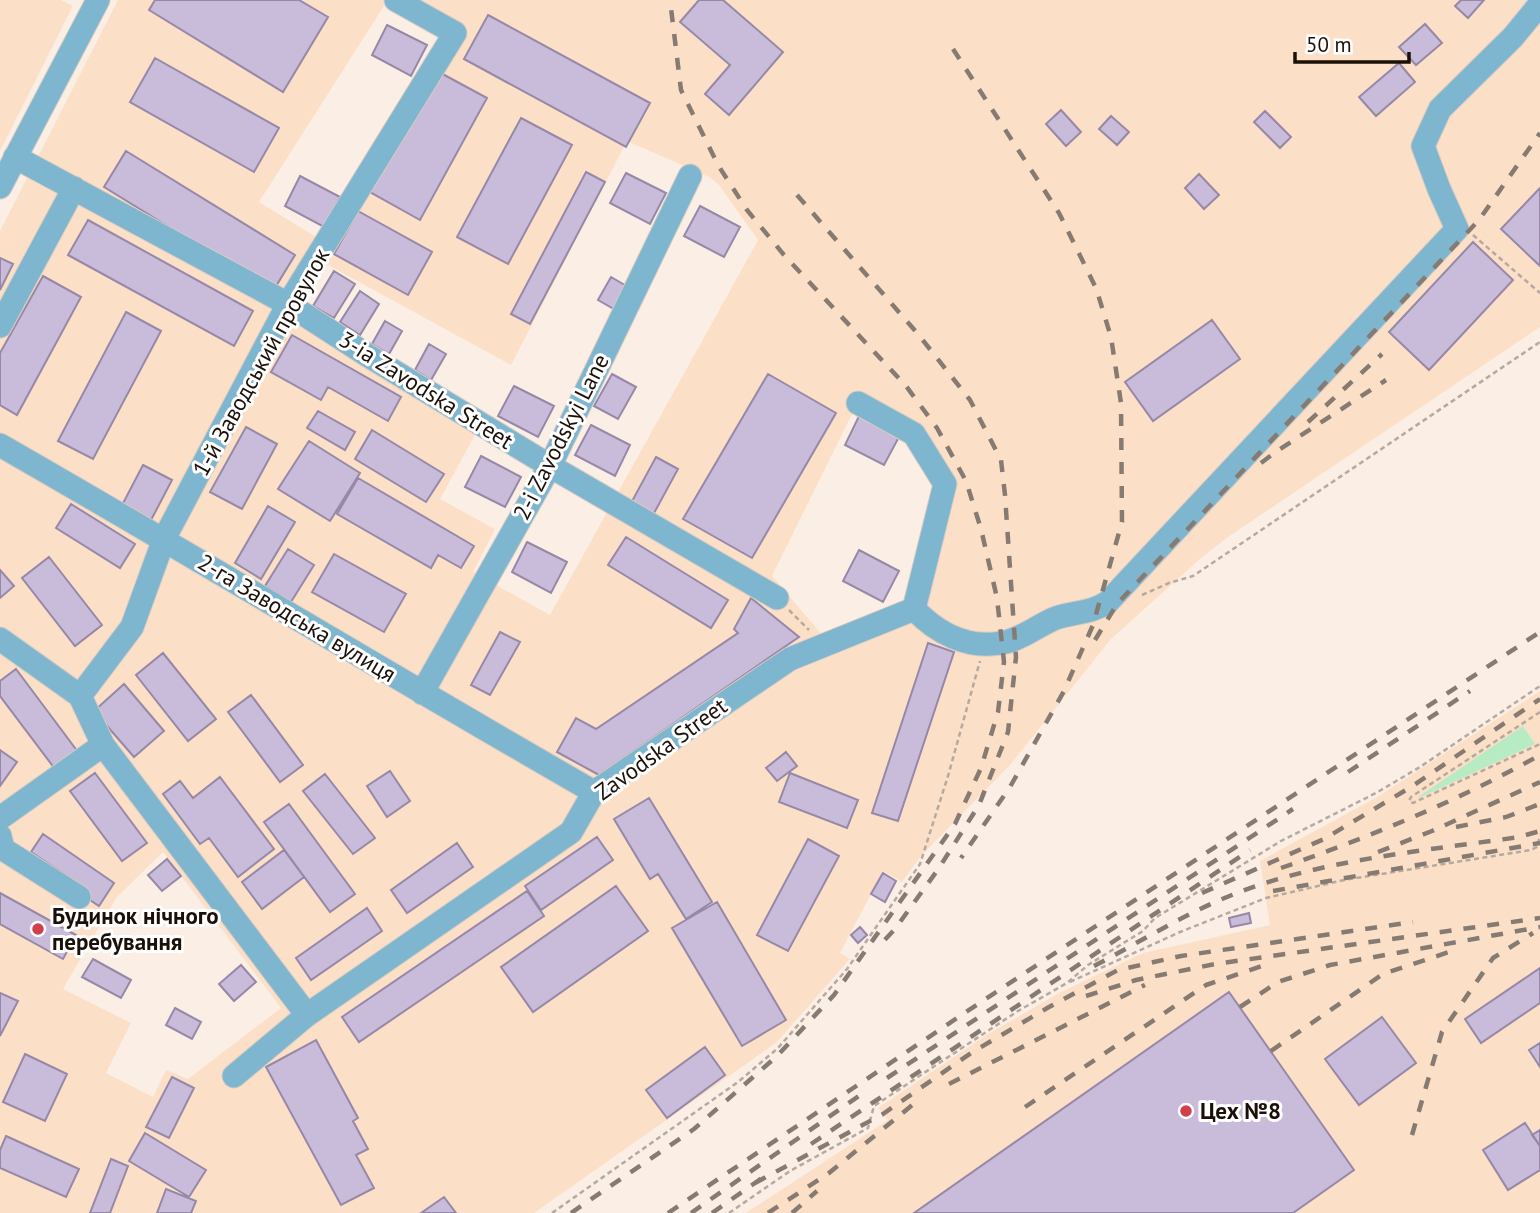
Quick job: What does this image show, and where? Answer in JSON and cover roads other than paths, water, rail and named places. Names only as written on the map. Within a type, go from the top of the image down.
[{"type":"street","name":"1-й Заводський провулок","points":[[80,696],[132,627],[164,538],[288,304],[455,33],[396,0]]},
{"type":"street","points":[[0,187],[92,2]]},
{"type":"street","points":[[858,403],[915,434],[945,484],[914,609],[930,626],[966,642],[1002,643],[1057,618],[1098,609],[1108,602],[1458,229],[1423,146],[1440,109],[1513,37],[1540,4]]},
{"type":"street","name":"3-ia Zavodska Street","points":[[15,157],[288,304],[550,466],[777,598]]},
{"type":"street","name":"2-i Zavodskyi Lane","points":[[422,693],[550,466],[690,176]]},
{"type":"street","points":[[0,326],[74,188]]},
{"type":"street","name":"2-га Заводська вулиця","points":[[0,445],[164,538],[422,693],[594,792]]},
{"type":"street","name":"Zavodska Street","points":[[234,1076],[307,1015],[571,832],[594,792],[790,659],[914,609]]},
{"type":"street","points":[[0,639],[80,696],[103,745],[307,1015]]},
{"type":"street","points":[[0,818],[103,745]]},
{"type":"street","points":[[0,836],[3,849],[79,897]]},
{"type":"railway","points":[[571,1213],[694,1129],[777,1056],[834,995],[955,824],[981,768],[998,712],[1004,662],[997,598],[981,529],[966,481],[937,428],[906,386],[784,255],[747,210],[718,165],[681,90],[670,0]]},
{"type":"railway","points":[[953,49],[1059,213],[1096,288],[1111,337],[1121,403],[1122,522],[1093,625],[1064,691],[1010,787],[961,858]]},
{"type":"railway","points":[[1095,640],[1117,604],[1479,220],[1540,133]]},
{"type":"railway","points":[[797,195],[918,334],[970,400],[1001,460],[1005,495],[1016,657],[1008,732],[979,805],[939,868],[895,929],[879,946]]},
{"type":"railway","points":[[1308,422],[1382,354]]},
{"type":"railway","points":[[1261,463],[1386,380]]},
{"type":"railway","points":[[668,1213],[1540,632]]},
{"type":"railway","points":[[1348,772],[1470,691]]},
{"type":"railway","points":[[1202,893],[1324,839],[1411,787],[1540,699]]},
{"type":"railway","points":[[1281,868],[1413,817],[1540,755]]},
{"type":"railway","points":[[1378,852],[1432,831],[1540,782]]},
{"type":"railway","points":[[1456,827],[1506,817],[1540,804]]},
{"type":"railway","points":[[887,1078],[1293,809]]},
{"type":"railway","points":[[1094,966],[1193,913],[1261,884],[1333,865],[1519,837],[1540,831]]},
{"type":"railway","points":[[1273,891],[1540,843]]},
{"type":"railway","points":[[811,1144],[1250,850]]},
{"type":"railway","points":[[1086,996],[1136,980],[1215,964],[1540,918]]},
{"type":"railway","points":[[755,1183],[883,1114],[971,1053],[1118,970],[1181,956],[1413,922]]},
{"type":"railway","points":[[1240,1007],[1278,982],[1330,965],[1540,927]]},
{"type":"railway","points":[[1412,1135],[1442,1032],[1493,958],[1533,933]]},
{"type":"railway","points":[[1271,1051],[1383,974],[1449,952]]},
{"type":"railway","points":[[1025,1107],[1206,985],[1268,964]]},
{"type":"railway","points":[[949,1084],[1145,985]]},
{"type":"railway","points":[[691,1213],[866,1091]]},
{"type":"railway","points":[[768,1213],[829,1173],[916,1102]]},
{"type":"railway","points":[[712,1213],[762,1178]]},
{"type":"railway","points":[[792,1213],[817,1191]]},
{"type":"place","name":"Будинок нічного перебування","points":[[38,929]]},
{"type":"place","name":"Цех №8","points":[[1186,1111]]}]
